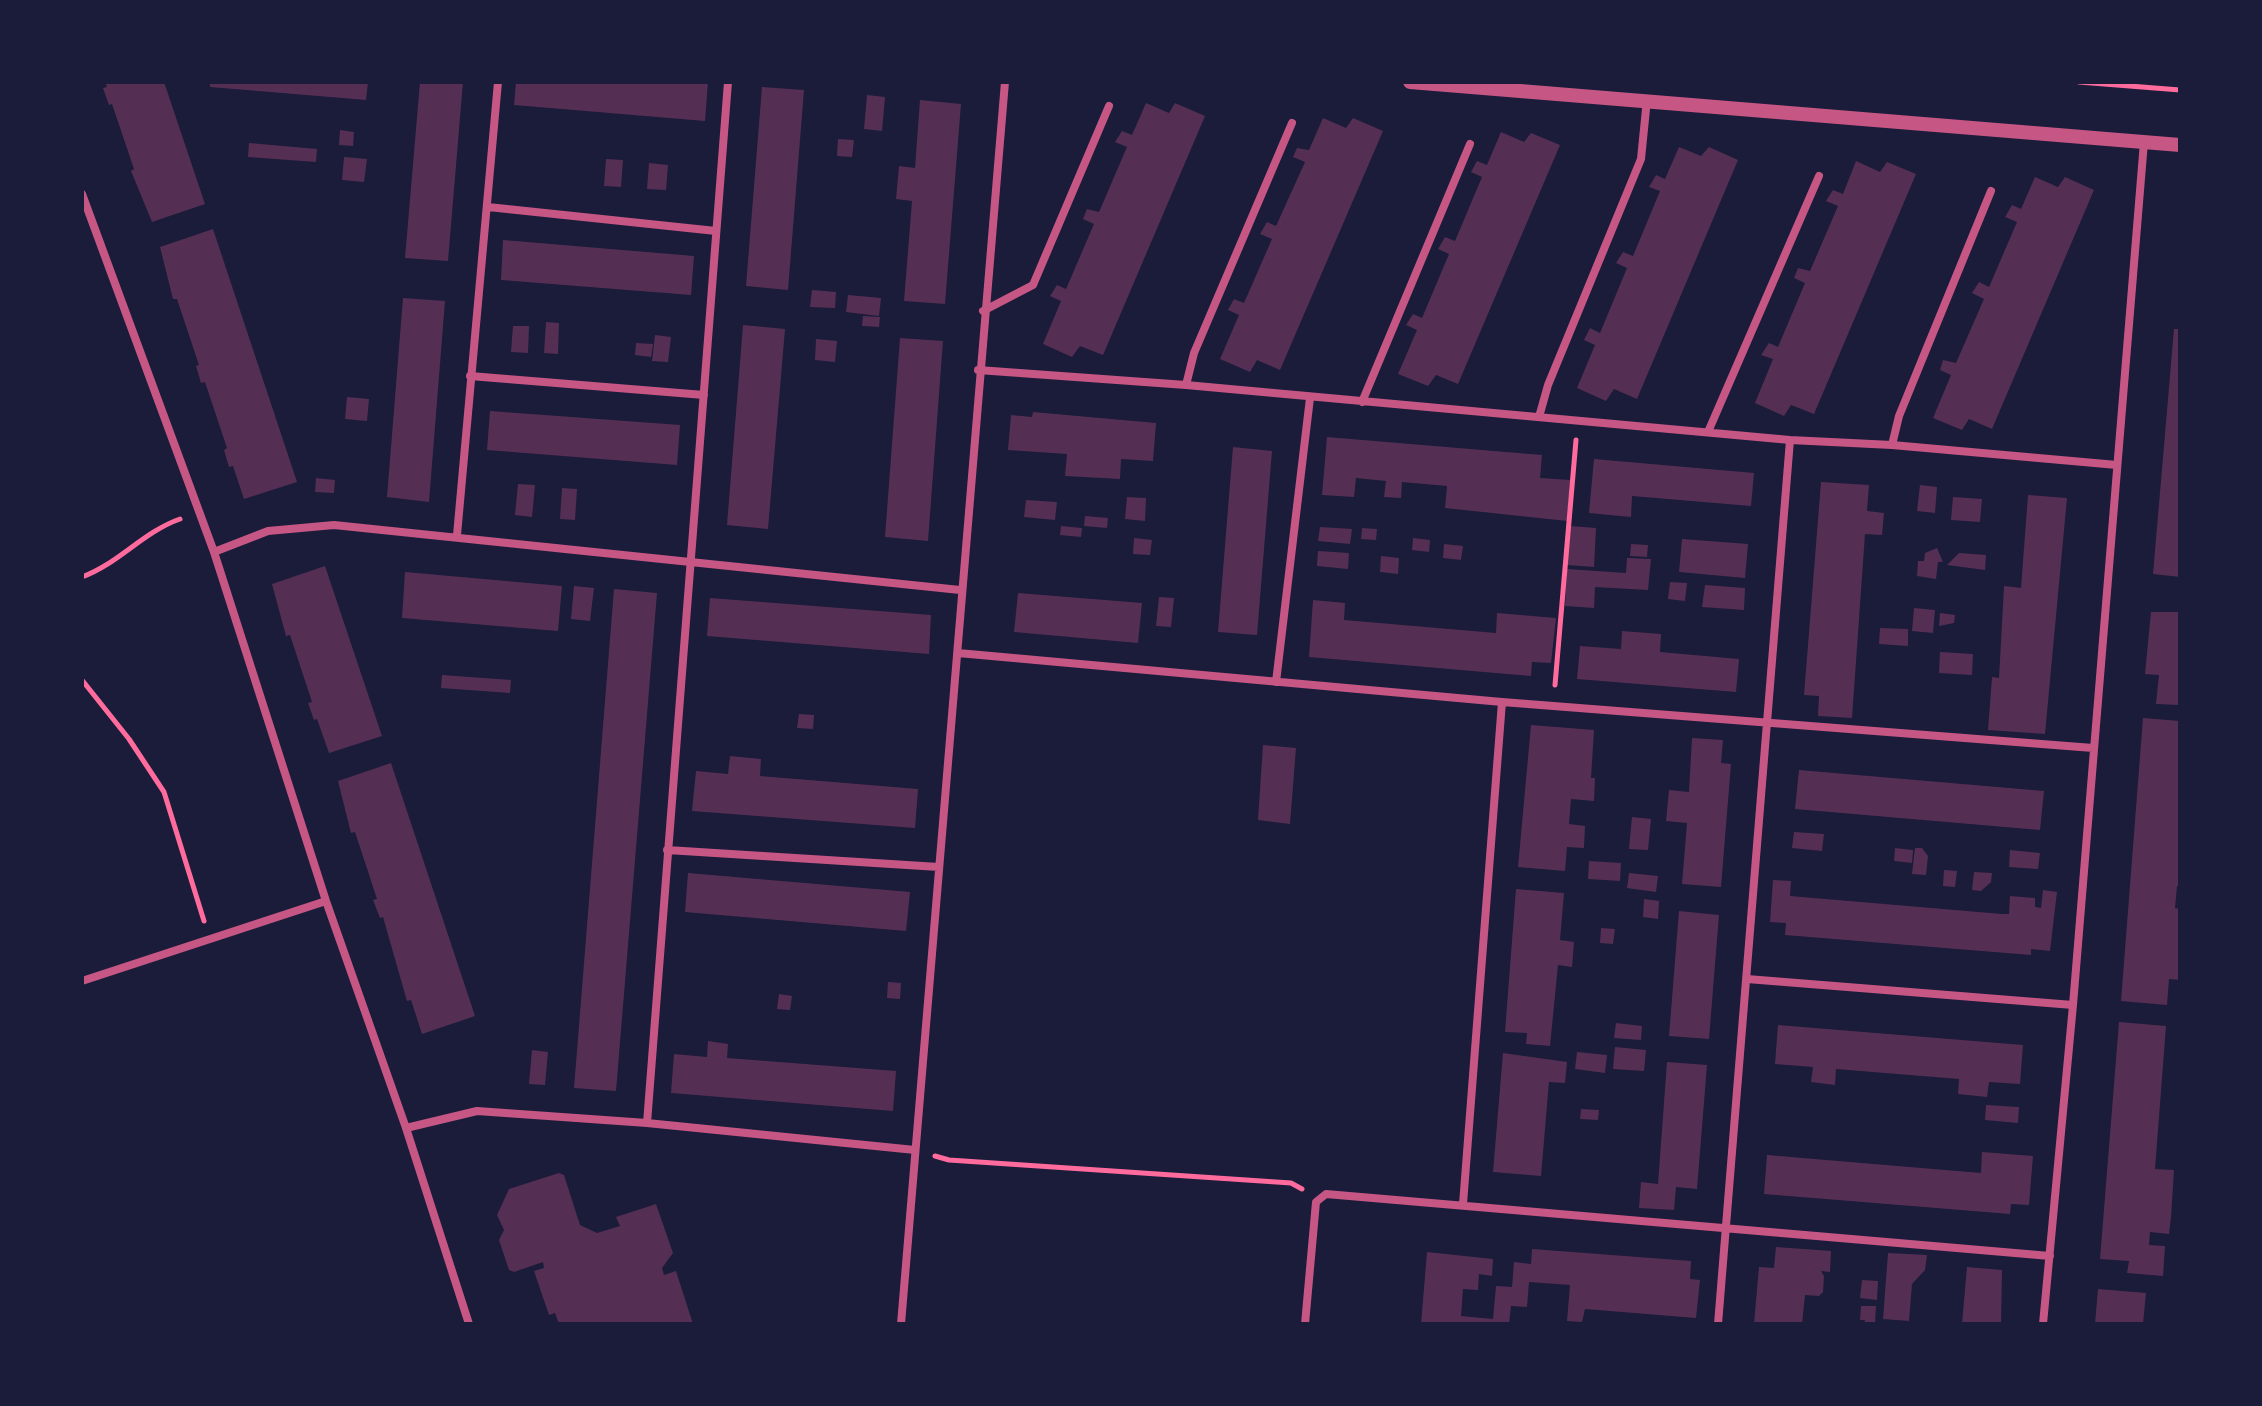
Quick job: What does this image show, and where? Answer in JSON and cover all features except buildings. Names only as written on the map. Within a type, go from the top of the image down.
[{"type":"street","points":[[457,535],[498,82]]},
{"type":"street","points":[[647,1123],[728,82]]},
{"type":"street","points":[[901,1324],[958,653],[960,590],[978,370],[1005,82]]},
{"type":"street","points":[[1410,82],[2180,145]]},
{"type":"street","points":[[1539,417],[1548,385],[1641,159],[1647,99]]},
{"type":"street","points":[[983,311],[1033,285],[1109,106]]},
{"type":"street","points":[[1186,385],[1194,353],[1292,123]]},
{"type":"street","points":[[2043,1324],[2073,1005],[2144,142]]},
{"type":"street","points":[[1362,402],[1470,144]]},
{"type":"street","points":[[1708,432],[1819,176]]},
{"type":"street","points":[[1892,445],[1899,416],[1991,191]]},
{"type":"street","points":[[82,194],[214,552],[326,901],[406,1128],[469,1324]]},
{"type":"street","points":[[488,207],[716,231]]},
{"type":"street","points":[[978,370],[2117,465]]},
{"type":"street","points":[[470,376],[704,395]]},
{"type":"street","points":[[1276,682],[1310,398]]},
{"type":"street","points":[[1718,1324],[1790,440]]},
{"type":"street","points":[[214,552],[268,531],[334,525],[457,535],[692,564],[960,590]]},
{"type":"street","points":[[958,653],[1502,702],[2093,748]]},
{"type":"street","points":[[1463,1204],[1502,702]]},
{"type":"street","points":[[667,850],[939,867]]},
{"type":"street","points":[[82,981],[326,901]]},
{"type":"street","points":[[1747,979],[2073,1005]]},
{"type":"street","points":[[406,1128],[477,1111],[647,1123],[915,1150]]},
{"type":"street","points":[[1305,1324],[1315,1208],[1320,1197],[1326,1194],[2050,1256]]},
{"type":"path","points":[[2079,82],[2180,90]]},
{"type":"path","points":[[1553,704],[1578,419]]},
{"type":"path","points":[[82,577],[95,572],[161,526],[200,512]]},
{"type":"path","points":[[82,680],[129,739],[164,792],[204,914],[203,942]]},
{"type":"path","points":[[915,1150],[949,1160],[1291,1183],[1320,1197]]}]
